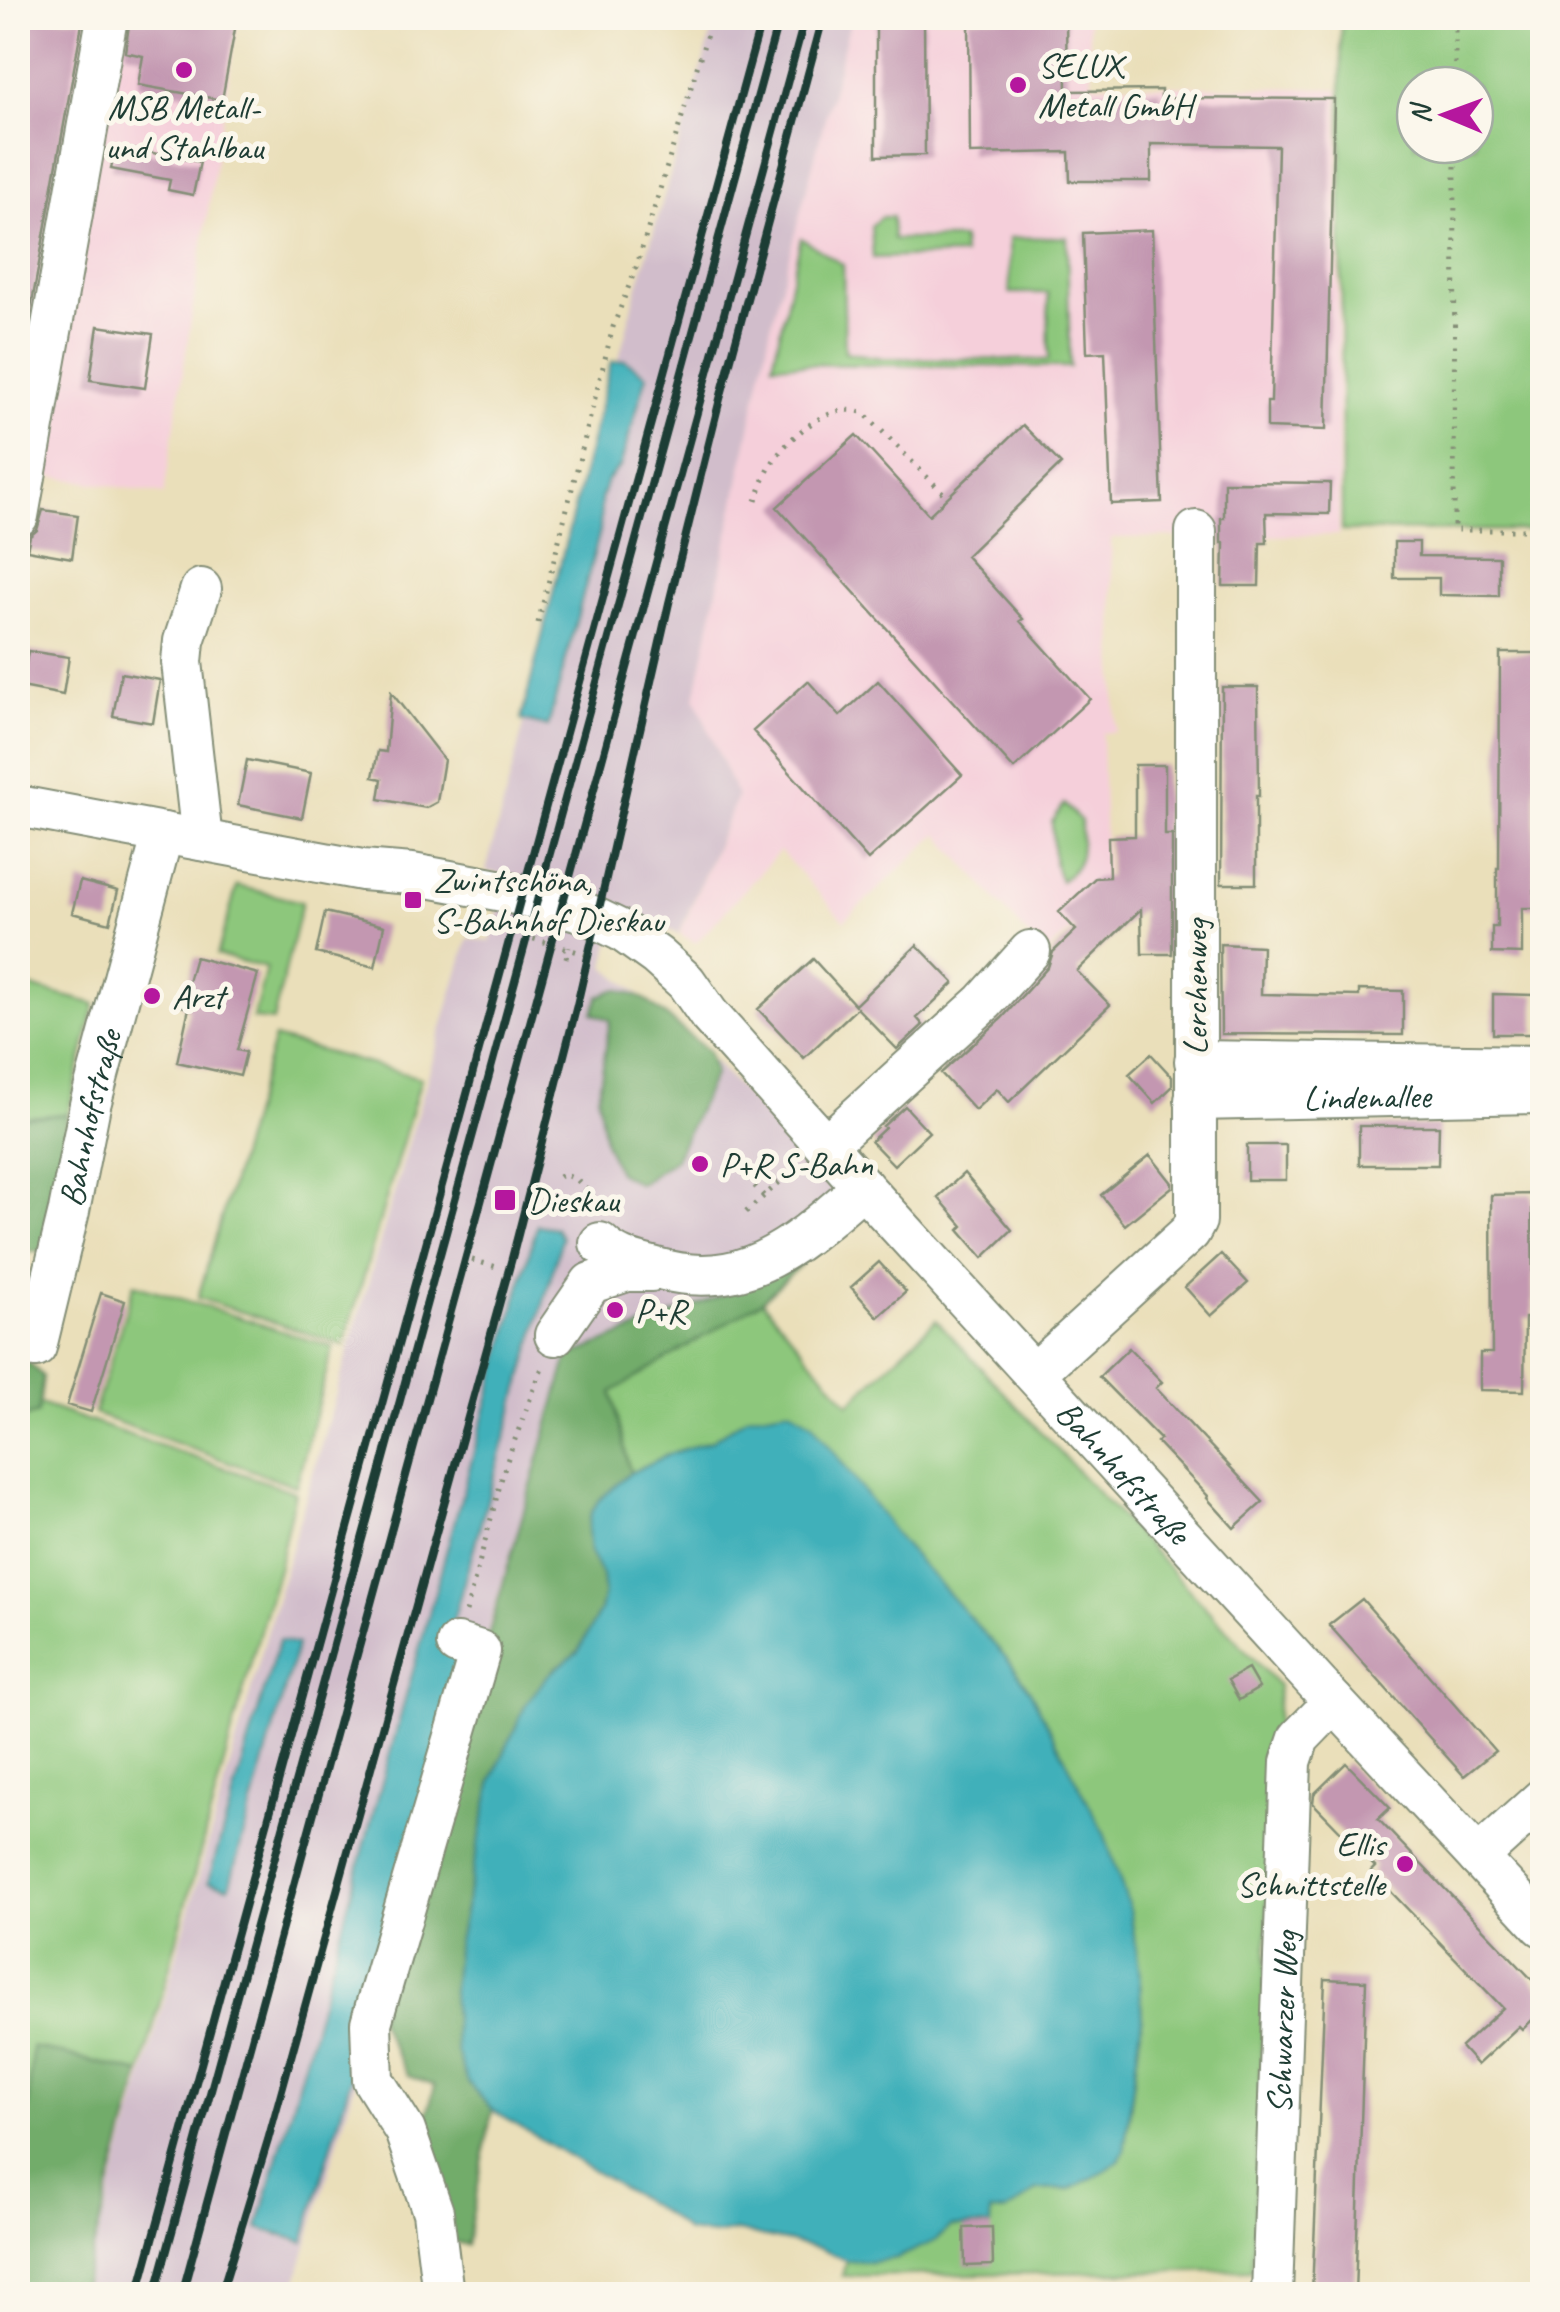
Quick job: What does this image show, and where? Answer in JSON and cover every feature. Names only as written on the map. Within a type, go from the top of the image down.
[{"type":"street","points":[[18,516],[107,18]]},
{"type":"street","name":"Lerchenweg","points":[[1035,1373],[1190,1232],[1196,1221],[1196,531]]},
{"type":"street","points":[[183,837],[182,662],[184,641],[201,590]]},
{"type":"street","name":"Bahnhofstraße","points":[[18,806],[362,870],[412,874],[503,891],[581,911],[622,931],[657,956],[686,982],[818,1150],[863,1187],[1542,1926]]},
{"type":"street","name":"Bahnhofstraße","points":[[36,1347],[90,1105],[183,837]]},
{"type":"street","points":[[818,1150],[984,1002],[1030,951]]},
{"type":"street","name":"Lindenallee","points":[[1195,1080],[1542,1066]]},
{"type":"street","name":"Lindenallee","points":[[1195,1080],[1542,1093]]},
{"type":"street","points":[[554,1334],[592,1282],[600,1243],[614,1256],[665,1271],[706,1277],[740,1270],[792,1246],[863,1187]]},
{"type":"street","points":[[443,2294],[427,2196],[405,2131],[372,2080],[371,2023],[480,1651],[457,1644]]},
{"type":"street","name":"Schwarzer Weg","points":[[1272,2294],[1291,1762],[1299,1738],[1334,1702]]},
{"type":"street","points":[[1478,1858],[1542,1800]]},
{"type":"path","points":[[538,623],[613,327],[638,265],[712,18]]},
{"type":"path","points":[[1455,65],[1456,18]]},
{"type":"path","points":[[1455,165],[1454,530],[1542,530]]},
{"type":"path","points":[[756,501],[776,458],[798,434],[827,415],[854,409],[864,413],[945,495]]},
{"type":"path","points":[[480,922],[594,957]]},
{"type":"path","points":[[566,958],[568,947]]},
{"type":"path","points":[[746,1212],[818,1150]]},
{"type":"path","points":[[733,1162],[764,1196]]},
{"type":"path","points":[[559,1177],[563,1174],[576,1180],[610,1214]]},
{"type":"path","points":[[472,1260],[500,1268]]},
{"type":"path","points":[[457,1644],[505,1466],[554,1334]]},
{"type":"shaded area","points":[[18,18],[238,18],[164,494],[22,472],[18,491]]},
{"type":"shaded area","points":[[716,18],[851,18],[771,325],[695,698],[737,797],[679,934],[618,908],[605,966],[702,1048],[854,1214],[802,1263],[568,1357],[293,2294],[82,2294],[275,1604],[468,938],[490,942],[508,876],[486,871],[635,296]]},
{"type":"shaded area","points":[[851,18],[1088,18],[1092,84],[1338,89],[1339,535],[1111,538],[1116,732],[1102,733],[1106,897],[1045,955],[938,834],[844,921],[780,851],[696,943],[680,934],[737,797],[695,698],[771,325]]},
{"type":"green space","points":[[1341,18],[1542,18],[1542,530],[1342,531]]},
{"type":"green space","points":[[881,217],[892,217],[893,239],[962,239],[963,255],[873,258],[871,226]]},
{"type":"green space","points":[[1067,237],[1070,367],[773,364],[801,238],[843,265],[845,352],[882,358],[1049,360],[1048,293],[1010,293],[1009,238]]},
{"type":"green space","points":[[1064,804],[1081,821],[1081,848],[1074,868],[1061,881],[1054,863],[1052,822]]},
{"type":"green space","points":[[237,886],[302,902],[273,1021],[253,1019],[266,968],[217,955]]},
{"type":"green space","points":[[18,984],[95,1004],[68,1114],[18,1118]]},
{"type":"green space","points":[[617,989],[645,999],[708,1051],[715,1073],[675,1159],[639,1184],[618,1172],[605,1142],[598,1098],[610,1020],[593,1013],[599,996]]},
{"type":"green space","points":[[274,1038],[421,1078],[344,1345],[198,1298]]},
{"type":"green space","points":[[68,1114],[43,1252],[18,1250],[18,1118]]},
{"type":"green space","points":[[802,1263],[762,1301],[612,1392],[630,1473],[598,1501],[591,1514],[590,1553],[602,1575],[604,1593],[600,1611],[578,1651],[556,1667],[526,1704],[492,1780],[456,1951],[468,2082],[492,2110],[467,2245],[446,2240],[419,2142],[435,2086],[408,2076],[378,2020],[568,1357]]},
{"type":"green space","points":[[134,1284],[333,1347],[296,1486],[94,1414]]},
{"type":"green space","points":[[762,1301],[849,1404],[936,1320],[1278,1685],[1252,2270],[842,2276],[846,2260],[870,2262],[935,2241],[951,2227],[990,2226],[990,2210],[1007,2212],[1037,2190],[1069,2189],[1128,2125],[1142,2019],[1139,1967],[1030,1691],[1010,1662],[902,1543],[859,1488],[748,1416],[711,1441],[672,1453],[630,1473],[611,1392]]},
{"type":"green space","points":[[18,1320],[30,1321],[24,1357],[43,1377],[38,1413],[18,1420]]},
{"type":"green space","points":[[28,1400],[295,1492],[278,1569],[141,2073],[62,2054],[33,2294],[18,2294],[18,1404]]},
{"type":"green space","points":[[32,2047],[141,2073],[81,2294],[18,2294]]},
{"type":"water","points":[[625,360],[647,375],[620,467],[607,480],[601,500],[600,531],[548,727],[521,720],[611,362]]},
{"type":"water","points":[[537,1225],[556,1228],[562,1238],[445,1649],[471,1657],[304,2242],[258,2228]]},
{"type":"water","points":[[790,1409],[812,1423],[902,1543],[1010,1662],[1030,1691],[1104,1833],[1130,1910],[1139,1967],[1142,2019],[1124,2151],[1119,2160],[1069,2189],[1037,2190],[1007,2212],[990,2211],[990,2226],[951,2227],[935,2241],[897,2258],[870,2262],[846,2260],[818,2248],[737,2231],[714,2235],[687,2232],[670,2217],[492,2110],[468,2082],[456,2051],[452,1991],[456,1951],[492,1780],[526,1704],[548,1675],[578,1652],[600,1611],[604,1593],[602,1575],[590,1553],[591,1514],[598,1501],[630,1473],[672,1453],[711,1441],[748,1416]]},
{"type":"water","points":[[279,1640],[297,1645],[229,1887],[208,1882]]},
{"type":"building","points":[[18,18],[83,18],[21,364],[18,364]]},
{"type":"building","name":"MSB Metall- und Stahlbau","points":[[130,18],[237,18],[222,100],[138,85],[143,56],[125,52]]},
{"type":"building","points":[[876,18],[924,18],[925,155],[876,156]]},
{"type":"building","points":[[969,18],[1066,18],[1067,91],[1161,90],[1161,98],[1334,99],[1326,430],[1267,428],[1278,146],[1151,144],[1151,181],[1070,181],[1069,152],[970,154]]},
{"type":"building","points":[[116,146],[200,162],[193,195],[168,190],[170,180],[111,169]]},
{"type":"building","points":[[1152,230],[1162,502],[1111,504],[1105,352],[1087,353],[1083,233]]},
{"type":"building","points":[[98,326],[153,334],[145,388],[90,380]]},
{"type":"building","points":[[1023,425],[1061,464],[966,556],[1090,699],[1014,769],[777,507],[856,435],[929,515]]},
{"type":"building","points":[[1224,482],[1330,483],[1329,514],[1266,513],[1267,543],[1260,543],[1259,586],[1223,586]]},
{"type":"building","points":[[43,510],[78,515],[72,558],[27,550]]},
{"type":"building","points":[[1394,542],[1419,542],[1419,556],[1499,557],[1499,596],[1439,595],[1439,578],[1394,578]]},
{"type":"building","points":[[28,651],[69,657],[63,695],[22,687]]},
{"type":"building","points":[[1500,653],[1537,653],[1534,908],[1522,908],[1522,954],[1492,953],[1499,868]]},
{"type":"building","points":[[121,673],[160,680],[153,723],[113,716]]},
{"type":"building","points":[[808,681],[840,716],[878,681],[962,775],[868,860],[753,731]]},
{"type":"building","points":[[1222,687],[1258,687],[1256,884],[1221,884]]},
{"type":"building","points":[[391,692],[444,760],[437,802],[426,808],[379,799],[382,779],[373,777],[378,751],[386,752]]},
{"type":"building","points":[[247,760],[311,773],[302,818],[238,805]]},
{"type":"building","points":[[1135,765],[1165,765],[1165,835],[1172,835],[1172,954],[1142,954],[1141,909],[1077,971],[1110,1005],[1009,1102],[997,1089],[975,1110],[941,1073],[1002,1018],[1048,967],[1053,952],[1076,930],[1059,912],[1095,878],[1109,877],[1108,837],[1135,836]]},
{"type":"building","points":[[80,881],[118,891],[110,923],[72,913]]},
{"type":"building","points":[[325,912],[384,926],[375,967],[316,953]]},
{"type":"building","points":[[1220,944],[1262,946],[1261,994],[1359,996],[1359,990],[1403,991],[1403,1035],[1221,1034]]},
{"type":"building","points":[[917,945],[954,983],[917,1018],[923,1025],[897,1049],[857,1008],[804,1058],[758,1009],[813,959],[855,1005]]},
{"type":"building","points":[[195,957],[258,974],[237,1050],[246,1052],[240,1076],[177,1062],[189,1008],[181,1006]]},
{"type":"building","points":[[1493,994],[1535,995],[1535,1034],[1493,1034]]},
{"type":"building","points":[[1151,1054],[1172,1077],[1172,1087],[1155,1103],[1129,1074]]},
{"type":"building","points":[[905,1106],[929,1132],[894,1165],[871,1141]]},
{"type":"building","points":[[1359,1126],[1439,1126],[1438,1165],[1359,1165]]},
{"type":"building","points":[[1247,1145],[1286,1145],[1286,1180],[1247,1180]]},
{"type":"building","points":[[1150,1155],[1172,1187],[1125,1225],[1101,1195]]},
{"type":"building","points":[[964,1173],[1012,1230],[983,1258],[938,1197]]},
{"type":"building","points":[[1532,1194],[1533,1318],[1525,1318],[1524,1391],[1480,1390],[1480,1353],[1492,1353],[1491,1195]]},
{"type":"building","points":[[1221,1254],[1248,1283],[1211,1316],[1185,1287]]},
{"type":"building","points":[[879,1262],[906,1292],[878,1317],[851,1287]]},
{"type":"building","points":[[101,1293],[125,1301],[91,1412],[67,1405]]},
{"type":"building","points":[[1129,1348],[1162,1382],[1156,1388],[1263,1502],[1234,1528],[1157,1442],[1160,1439],[1099,1377]]},
{"type":"building","points":[[1362,1599],[1495,1751],[1464,1776],[1329,1625]]},
{"type":"building","points":[[1248,1669],[1259,1688],[1239,1700],[1228,1680]]},
{"type":"building","points":[[1346,1763],[1390,1808],[1378,1819],[1542,1990],[1542,2033],[1531,2020],[1522,2029],[1519,2026],[1477,2065],[1461,2047],[1503,2008],[1371,1871],[1375,1867],[1313,1803],[1314,1794]]},
{"type":"building","points":[[1325,1979],[1366,1981],[1355,2294],[1312,2294]]},
{"type":"building","points":[[992,2227],[993,2265],[965,2266],[964,2228]]},
{"type":"railway","points":[[138,2294],[762,18]]},
{"type":"railway","points":[[155,2294],[779,18]]},
{"type":"railway","points":[[182,2294],[805,18]]},
{"type":"railway","points":[[221,2294],[268,2140],[512,1258],[577,1005],[720,399],[823,18]]},
{"type":"place","name":"MSB Metall- und Stahlbau","points":[[184,70]]},
{"type":"place","name":"SELUX Metall GmbH","points":[[1018,85]]},
{"type":"place","name":"Zwintschöna, S-Bahnhof Dieskau","points":[[413,900]]},
{"type":"place","name":"Arzt","points":[[152,996]]},
{"type":"place","name":"P+R S-Bahn","points":[[700,1164]]},
{"type":"place","name":"Dieskau","points":[[505,1200]]},
{"type":"place","name":"P+R","points":[[615,1310]]},
{"type":"place","name":"Ellis Schnittstelle","points":[[1405,1864]]}]
